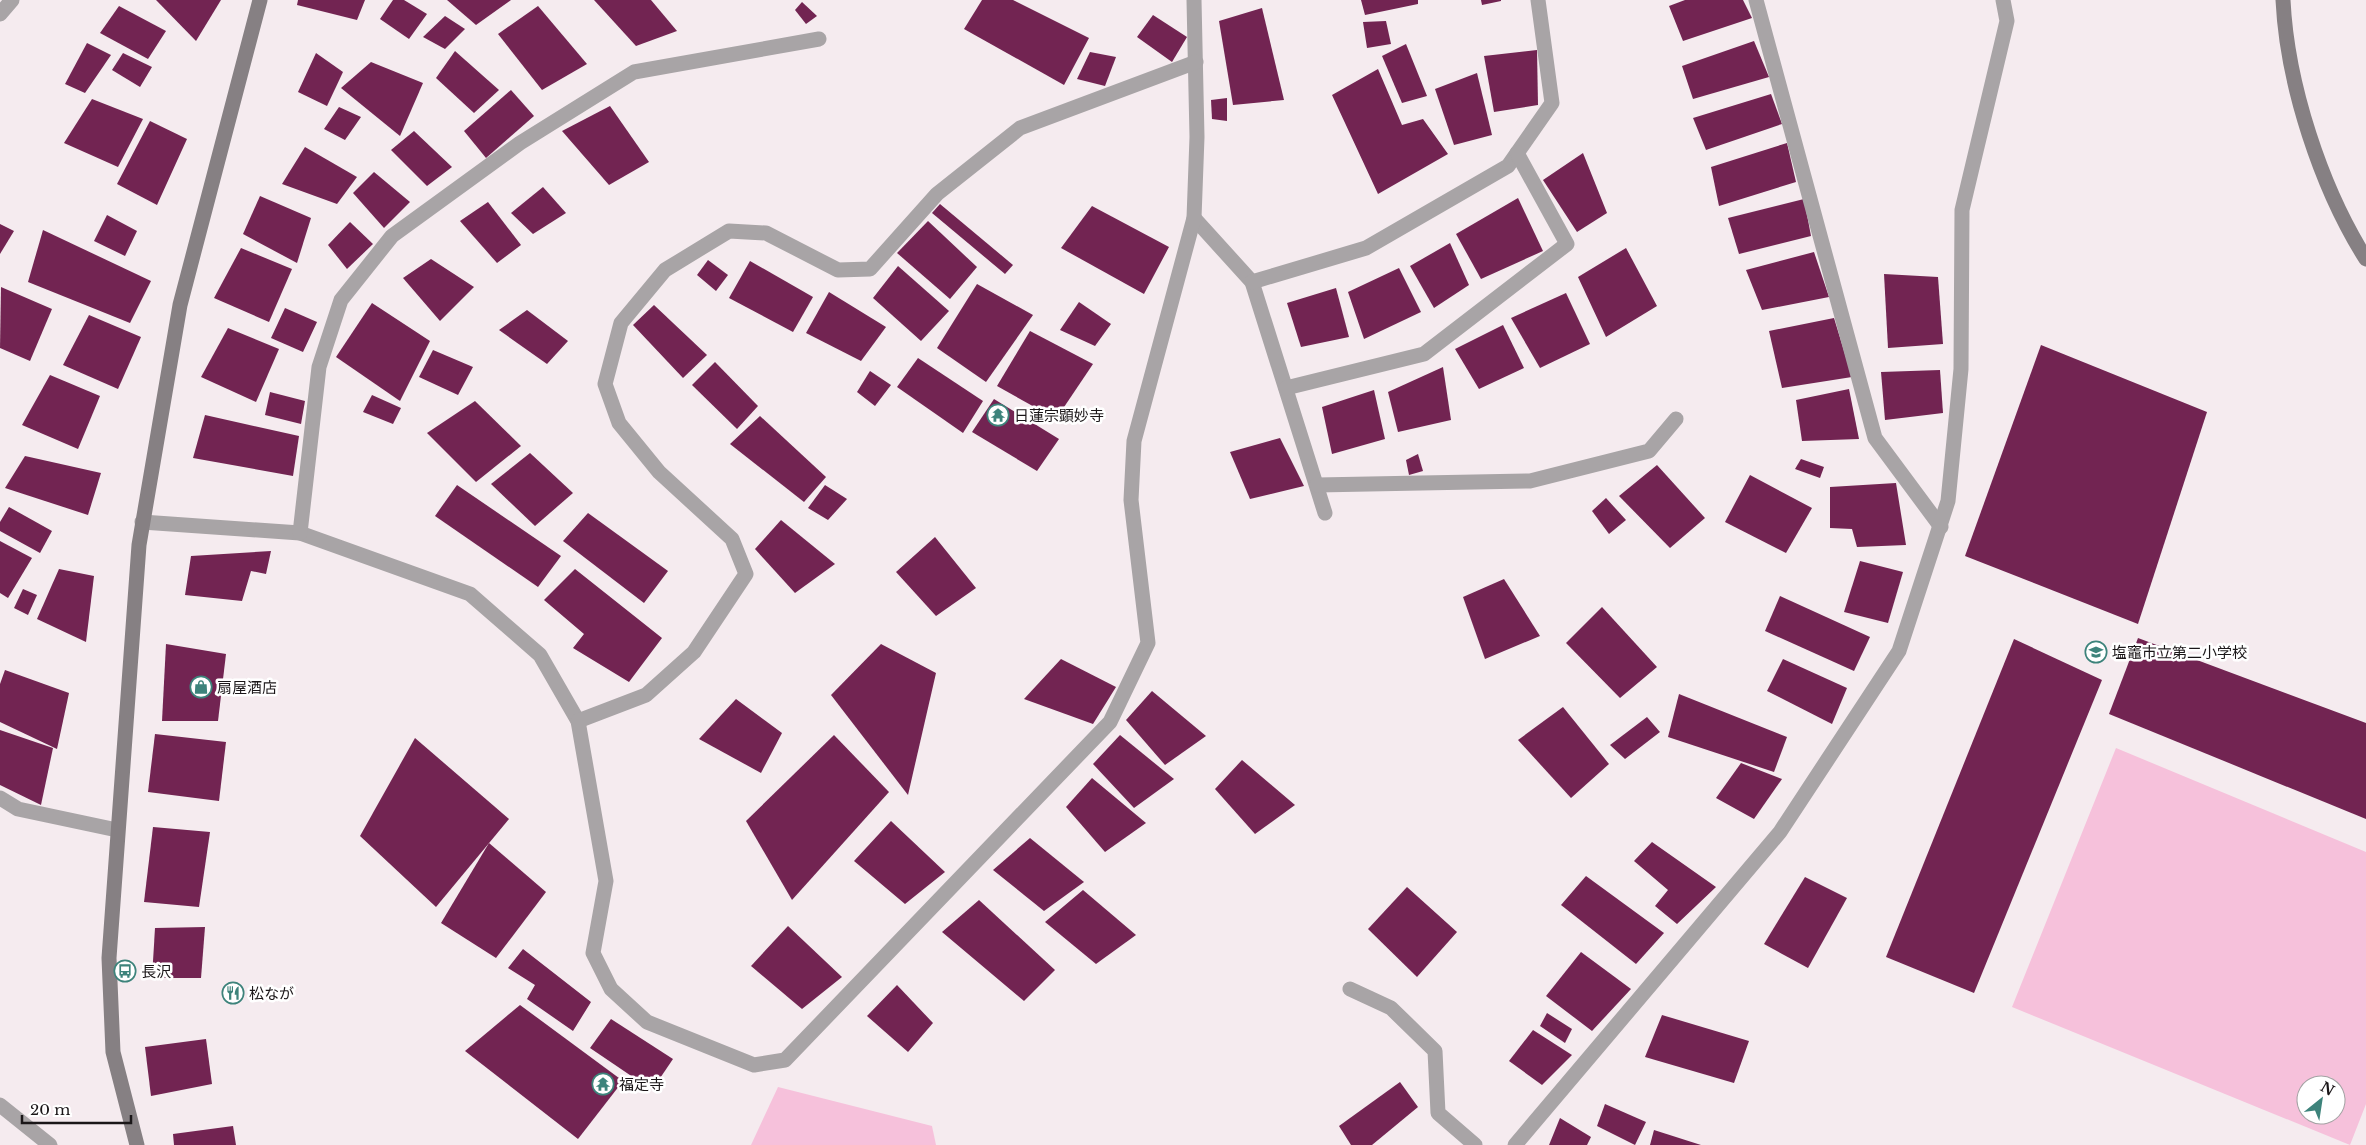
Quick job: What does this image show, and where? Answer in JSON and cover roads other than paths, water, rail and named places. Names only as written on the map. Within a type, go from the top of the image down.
[{"type":"street","points":[[0,14],[12,0]]},
{"type":"street","points":[[137,1145],[113,1052],[109,958],[117,830],[142,522],[180,305],[260,0]]},
{"type":"street","points":[[142,522],[300,533],[470,594],[540,655],[578,721],[606,881],[593,954],[611,989],[647,1022],[754,1065],[785,1060],[1110,722],[1148,643],[1131,500],[1134,441],[1194,218],[1197,137],[1194,0]]},
{"type":"street","points":[[1252,282],[1366,248],[1508,166],[1552,103],[1538,0]]},
{"type":"street","points":[[1756,0],[1875,438],[1941,527]]},
{"type":"street","points":[[1515,1145],[1780,832],[1899,651],[1948,501],[1961,369],[1962,210],[2007,20],[2003,0]]},
{"type":"street","points":[[2283,0],[2284,30],[2308,135],[2346,228],[2366,259]]},
{"type":"street","points":[[300,533],[319,367],[341,300],[392,236],[520,143],[634,72],[818,40]]},
{"type":"street","points":[[578,721],[646,695],[694,652],[746,574],[732,539],[660,472],[618,423],[605,384],[621,323],[665,270],[729,231],[766,233],[838,270],[870,269],[937,194],[1020,128],[1196,62]]},
{"type":"street","points":[[1286,388],[1424,354],[1567,244],[1517,153]]},
{"type":"street","points":[[1194,218],[1252,282],[1326,513]]},
{"type":"street","points":[[1317,485],[1530,481],[1649,451],[1676,418]]},
{"type":"street","points":[[0,798],[18,809],[117,830]]},
{"type":"street","points":[[1350,989],[1391,1008],[1435,1051],[1438,1113],[1475,1145]]},
{"type":"street","points":[[0,1105],[50,1145]]},
{"type":"place","name":"日蓮宗顕妙寺","points":[[998,415]]},
{"type":"place","name":"塩竈市立第二小学校","points":[[2096,652]]},
{"type":"place","name":"扇屋酒店","points":[[201,687]]},
{"type":"place","name":"長沢","points":[[125,971]]},
{"type":"place","name":"松なが","points":[[233,993]]},
{"type":"place","name":"福定寺","points":[[603,1084]]}]
